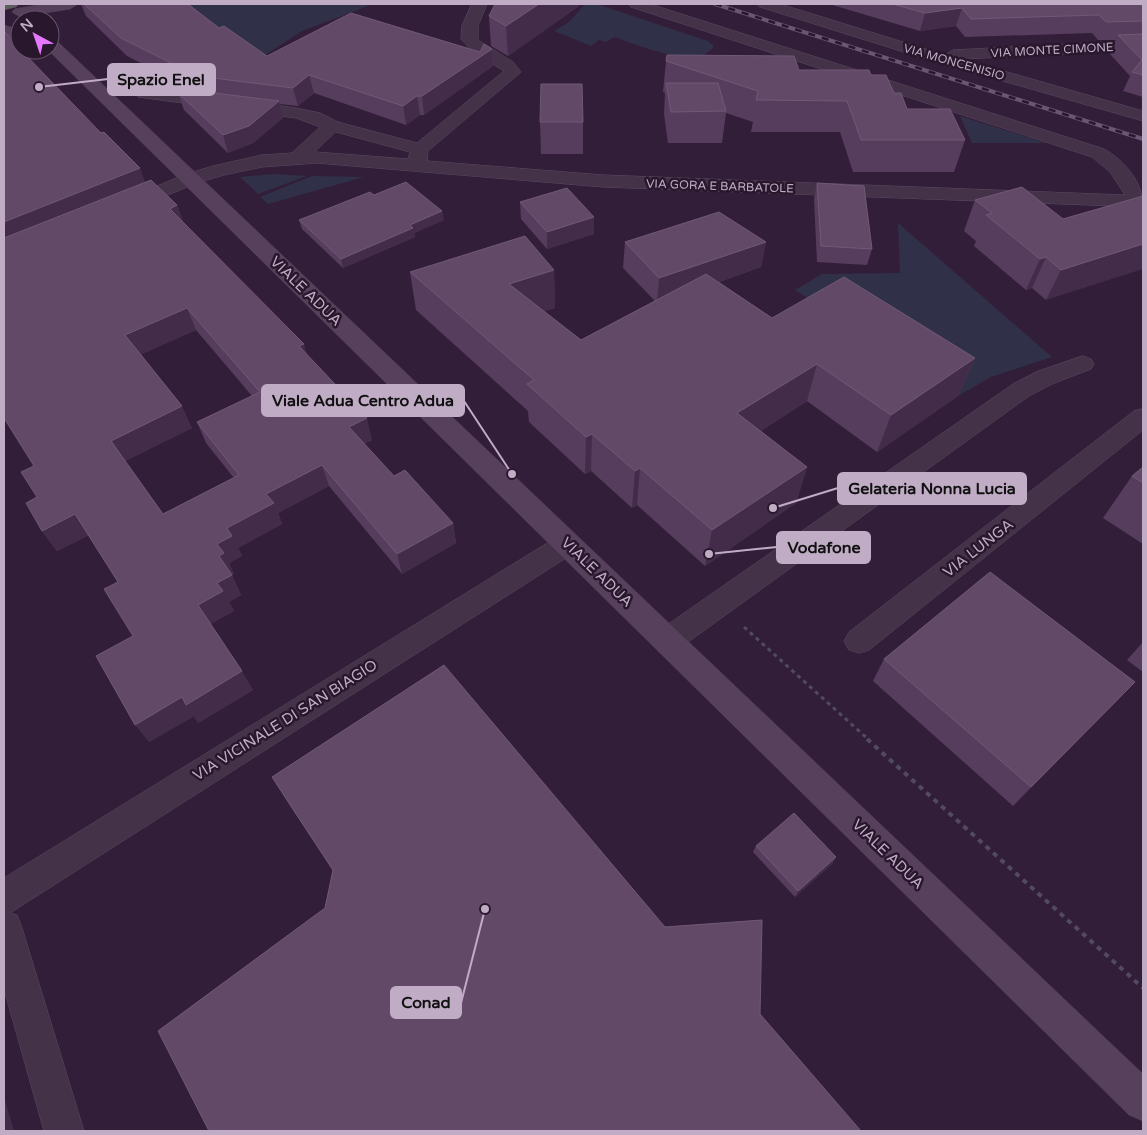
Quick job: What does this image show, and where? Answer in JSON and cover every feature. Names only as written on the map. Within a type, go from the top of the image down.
[{"type":"main road","points":[[30,10],[70,4]]},
{"type":"main road","points":[[60,11],[78,4]]},
{"type":"main road","name":"VIALE ADUA","points":[[60,53],[1143,1101]]},
{"type":"street","points":[[420,157],[513,72],[509,66],[477,48],[469,40],[468,28],[479,4]]},
{"type":"street","points":[[636,4],[1098,154],[1114,162],[1141,201]]},
{"type":"street","name":"VIA MONCENISIO","points":[[765,4],[932,56],[1143,116]]},
{"type":"street","name":"VIA MONTE CIMONE","points":[[932,56],[1143,45]]},
{"type":"street","name":"VIA GORA E BARBATOLE","points":[[144,93],[314,117],[332,126],[420,157]]},
{"type":"street","points":[[298,158],[332,126]]},
{"type":"street","name":"VIA GORA E BARBATOLE","points":[[113,211],[190,179],[238,166],[298,158],[420,157],[603,181],[722,187],[1141,201]]},
{"type":"street","points":[[667,641],[1021,390],[1044,378],[1084,364]]},
{"type":"street","name":"VIA LUNGA","points":[[859,641],[1143,417]]},
{"type":"street","name":"VIA VICINALE DI SAN BIAGIO","points":[[4,898],[567,544]]},
{"type":"street","points":[[4,928],[64,1131]]},
{"type":"path","points":[[719,605],[1143,988]]},
{"type":"shaded area","points":[[179,4],[364,4],[368,6],[302,31],[259,59]]},
{"type":"shaded area","points":[[585,4],[597,4],[708,41],[714,46],[706,53],[695,57],[681,56],[651,50],[614,37],[606,42],[599,40],[591,46],[554,31],[569,22]]},
{"type":"shaded area","points":[[960,116],[1046,143],[972,143]]},
{"type":"shaded area","points":[[274,174],[307,176],[258,194],[240,177]]},
{"type":"shaded area","points":[[312,176],[364,177],[268,204],[260,197]]},
{"type":"shaded area","points":[[898,223],[1052,357],[991,377],[958,396],[795,290],[822,274],[900,273]]},
{"type":"building","points":[[84,4],[188,4],[219,28],[224,26],[267,56],[351,13],[480,52],[484,44],[492,49],[422,96],[417,96],[403,106],[309,75],[293,88],[197,76],[121,38]]},
{"type":"building","points":[[495,4],[539,4],[506,26],[489,16]]},
{"type":"building","points":[[893,4],[1143,4],[1143,21],[1106,22],[1099,15],[971,19],[962,8],[925,13]]},
{"type":"building","points":[[4,31],[10,37],[10,60],[31,60],[101,133],[104,132],[140,168],[4,222]]},
{"type":"building","points":[[1143,34],[1143,75],[1132,72],[1142,60],[1118,35]]},
{"type":"building","points":[[667,55],[794,56],[799,70],[869,70],[871,75],[886,75],[894,93],[901,93],[907,109],[950,109],[965,140],[861,140],[847,101],[756,100],[758,91],[666,61]]},
{"type":"building","points":[[666,83],[718,83],[726,111],[671,112]]},
{"type":"building","points":[[541,84],[582,84],[583,122],[540,122]]},
{"type":"building","points":[[190,90],[279,101],[249,126],[223,135],[178,93]]},
{"type":"building","points":[[151,180],[177,205],[170,209],[304,344],[299,346],[367,418],[349,427],[394,476],[405,470],[453,523],[397,554],[322,465],[266,494],[274,503],[227,528],[232,536],[217,544],[224,553],[219,556],[232,575],[217,583],[223,591],[198,605],[242,671],[186,705],[182,697],[135,725],[96,656],[133,636],[104,589],[118,582],[75,514],[42,531],[26,503],[37,497],[21,472],[34,466],[4,418],[4,238]],"holes":[[[187,308],[260,392],[197,422],[239,475],[163,514],[111,441],[182,406],[125,335]]]},
{"type":"building","points":[[406,182],[442,211],[410,225],[413,228],[341,259],[299,220],[370,192],[374,195]]},
{"type":"building","points":[[817,183],[864,186],[872,249],[821,246]]},
{"type":"building","points":[[1022,187],[1063,219],[1143,196],[1143,244],[1061,270],[1046,257],[1040,259],[986,215],[992,213],[975,200]]},
{"type":"building","points":[[567,188],[594,217],[547,232],[520,202]]},
{"type":"building","points":[[719,212],[766,242],[659,278],[625,242]]},
{"type":"building","points":[[525,236],[554,270],[509,284],[581,340],[706,274],[772,318],[844,277],[975,358],[891,415],[817,364],[737,413],[807,467],[712,530],[640,468],[635,471],[592,434],[586,437],[527,384],[534,380],[410,272]]},
{"type":"building","points":[[1143,467],[1143,483],[1132,476]]},
{"type":"building","points":[[990,572],[1135,682],[1031,787],[884,659]]},
{"type":"building","points":[[444,665],[665,927],[762,920],[760,1014],[861,1131],[209,1131],[158,1031],[325,908],[333,870],[272,777]]},
{"type":"building","points":[[794,813],[836,857],[798,891],[756,846]]},
{"type":"railway","points":[[715,4],[1143,139]]},
{"type":"place","name":"Spazio Enel","points":[[39,87]]},
{"type":"place","name":"Viale Adua Centro Adua","points":[[512,474]]},
{"type":"place","name":"Gelateria Nonna Lucia","points":[[773,508]]},
{"type":"place","name":"Vodafone","points":[[709,554]]},
{"type":"place","name":"Conad","points":[[485,909]]}]
